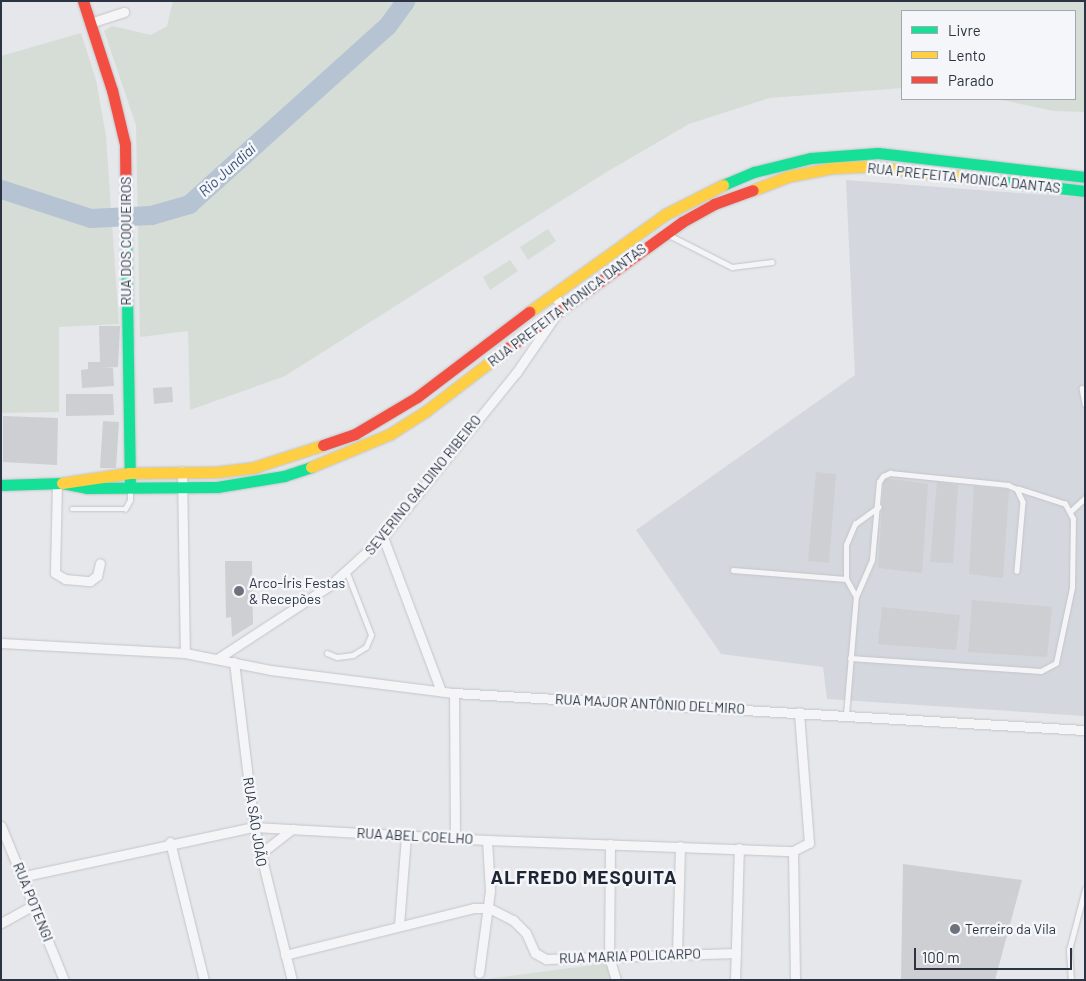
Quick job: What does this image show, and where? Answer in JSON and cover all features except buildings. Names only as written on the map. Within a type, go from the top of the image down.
[{"type":"main road","name":"RUA DOS COQUEIROS","points":[[83,1],[121,125],[125,153],[124,200],[130,487]]},
{"type":"main road","name":"RUA PREFEITA MONICA DANTAS","points":[[60,483],[72,479],[129,473],[217,472],[255,467],[356,434],[418,397],[599,259],[694,197],[726,182],[783,164],[844,154],[895,153],[1085,176]]},
{"type":"main road","name":"RUA PREFEITA MONICA DANTAS","points":[[1,485],[60,483],[87,488],[218,487],[284,476],[361,448],[426,411],[562,306],[665,232],[714,204],[790,176],[832,168],[904,169],[1085,191]]},
{"type":"street","points":[[90,23],[124,12]]},
{"type":"street","points":[[553,294],[562,306]]},
{"type":"street","name":"SEVERINO GALDINO RIBEIRO","points":[[217,658],[305,603],[347,573],[383,537],[516,373],[562,306]]},
{"type":"street","points":[[182,471],[185,654]]},
{"type":"street","points":[[60,483],[55,573],[65,579],[90,581],[97,576],[100,563]]},
{"type":"street","points":[[383,537],[441,691]]},
{"type":"street","name":"RUA MAJOR ANTÔNIO DELMIRO","points":[[1,643],[185,654],[454,693],[1085,730]]},
{"type":"street","name":"RUA SÃO JOÃO","points":[[234,662],[254,826],[292,980]]},
{"type":"street","points":[[454,693],[455,838]]},
{"type":"street","name":"RUA ABEL COELHO","points":[[25,876],[170,842],[254,826],[488,840],[793,851],[809,845],[798,712]]},
{"type":"street","name":"RUA POTENGI","points":[[1,826],[25,876],[34,905],[64,980]]},
{"type":"street","points":[[260,854],[292,829]]},
{"type":"street","points":[[400,925],[406,836]]},
{"type":"street","points":[[480,973],[489,908],[488,840]]},
{"type":"street","points":[[170,842],[204,980]]},
{"type":"street","points":[[610,844],[610,957],[616,980]]},
{"type":"street","points":[[677,954],[680,846]]},
{"type":"street","points":[[735,980],[739,848]]},
{"type":"street","points":[[793,851],[795,980]]},
{"type":"street","points":[[1,923],[34,905]]},
{"type":"street","points":[[285,955],[459,910],[489,908]]},
{"type":"street","name":"RUA MARIA POLICARPO","points":[[489,908],[520,926],[540,957],[736,953]]},
{"type":"lane","points":[[665,232],[732,267],[772,262]]},
{"type":"lane","points":[[1082,388],[1085,404]]},
{"type":"lane","points":[[846,715],[856,597],[872,560],[880,482],[890,473],[1008,485],[1057,500],[1071,511]]},
{"type":"lane","points":[[72,509],[125,510],[130,500],[130,487]]},
{"type":"lane","points":[[1017,489],[1023,502],[1017,571]]},
{"type":"lane","points":[[850,658],[1041,671],[1050,668],[1059,655],[1072,588],[1071,511],[1085,498]]},
{"type":"lane","points":[[856,597],[846,579],[844,556],[850,534],[862,516],[878,507]]},
{"type":"lane","points":[[733,570],[846,579]]},
{"type":"lane","points":[[327,653],[336,657],[353,655],[366,647],[371,635],[347,573]]},
{"type":"lane","points":[[1072,980],[1069,950],[1085,889]]},
{"type":"shaded area","points":[[173,1],[1085,1],[1085,112],[1054,111],[1002,100],[1076,100],[1076,10],[901,10],[901,88],[769,98],[689,124],[605,173],[285,376],[190,410],[188,331],[140,337],[136,125],[104,31],[112,26],[151,35],[167,26]]},
{"type":"shaded area","points":[[81,33],[96,80],[106,136],[119,324],[59,327],[59,412],[1,413],[1,56]]},
{"type":"shaded area","points":[[846,180],[1085,198],[1085,716],[827,699],[823,667],[721,654],[636,530],[855,375]]},
{"type":"shaded area","points":[[548,229],[556,241],[528,260],[520,247]]},
{"type":"shaded area","points":[[510,260],[518,271],[490,290],[483,277]]},
{"type":"shaded area","points":[[608,963],[613,980],[479,980]]},
{"type":"waterway","name":"Rio Jundiaí","points":[[1,189],[90,218],[151,215],[189,204],[387,26],[405,1]]},
{"type":"traffic: fast","points":[[723,185],[754,172],[811,158],[878,153],[1085,177]]},
{"type":"traffic: fast","points":[[962,177],[1085,191]]},
{"type":"traffic: fast","points":[[126,232],[130,481]]},
{"type":"traffic: fast","points":[[1,485],[62,483],[87,488],[217,487],[284,476],[311,467]]},
{"type":"traffic: slow","points":[[753,190],[790,176],[832,168],[866,166],[962,177]]},
{"type":"traffic: slow","points":[[529,312],[666,214],[723,185]]},
{"type":"traffic: slow","points":[[311,467],[390,434],[426,411],[508,348]]},
{"type":"traffic: slow","points":[[62,483],[129,473],[217,472],[255,467],[323,445]]},
{"type":"traffic: jam","points":[[83,1],[112,90],[125,144],[126,232]]},
{"type":"traffic: jam","points":[[508,348],[682,222],[714,204],[753,190]]},
{"type":"traffic: jam","points":[[323,445],[355,434],[417,397],[529,312]]},
{"type":"place","name":"Arco-Íris Festas & Recepões","points":[[239,591]]},
{"type":"place","name":"Terreiro da Vila","points":[[955,929]]},
{"type":"district","name":"ALFREDO MESQUITA","points":[[584,877]]}]
